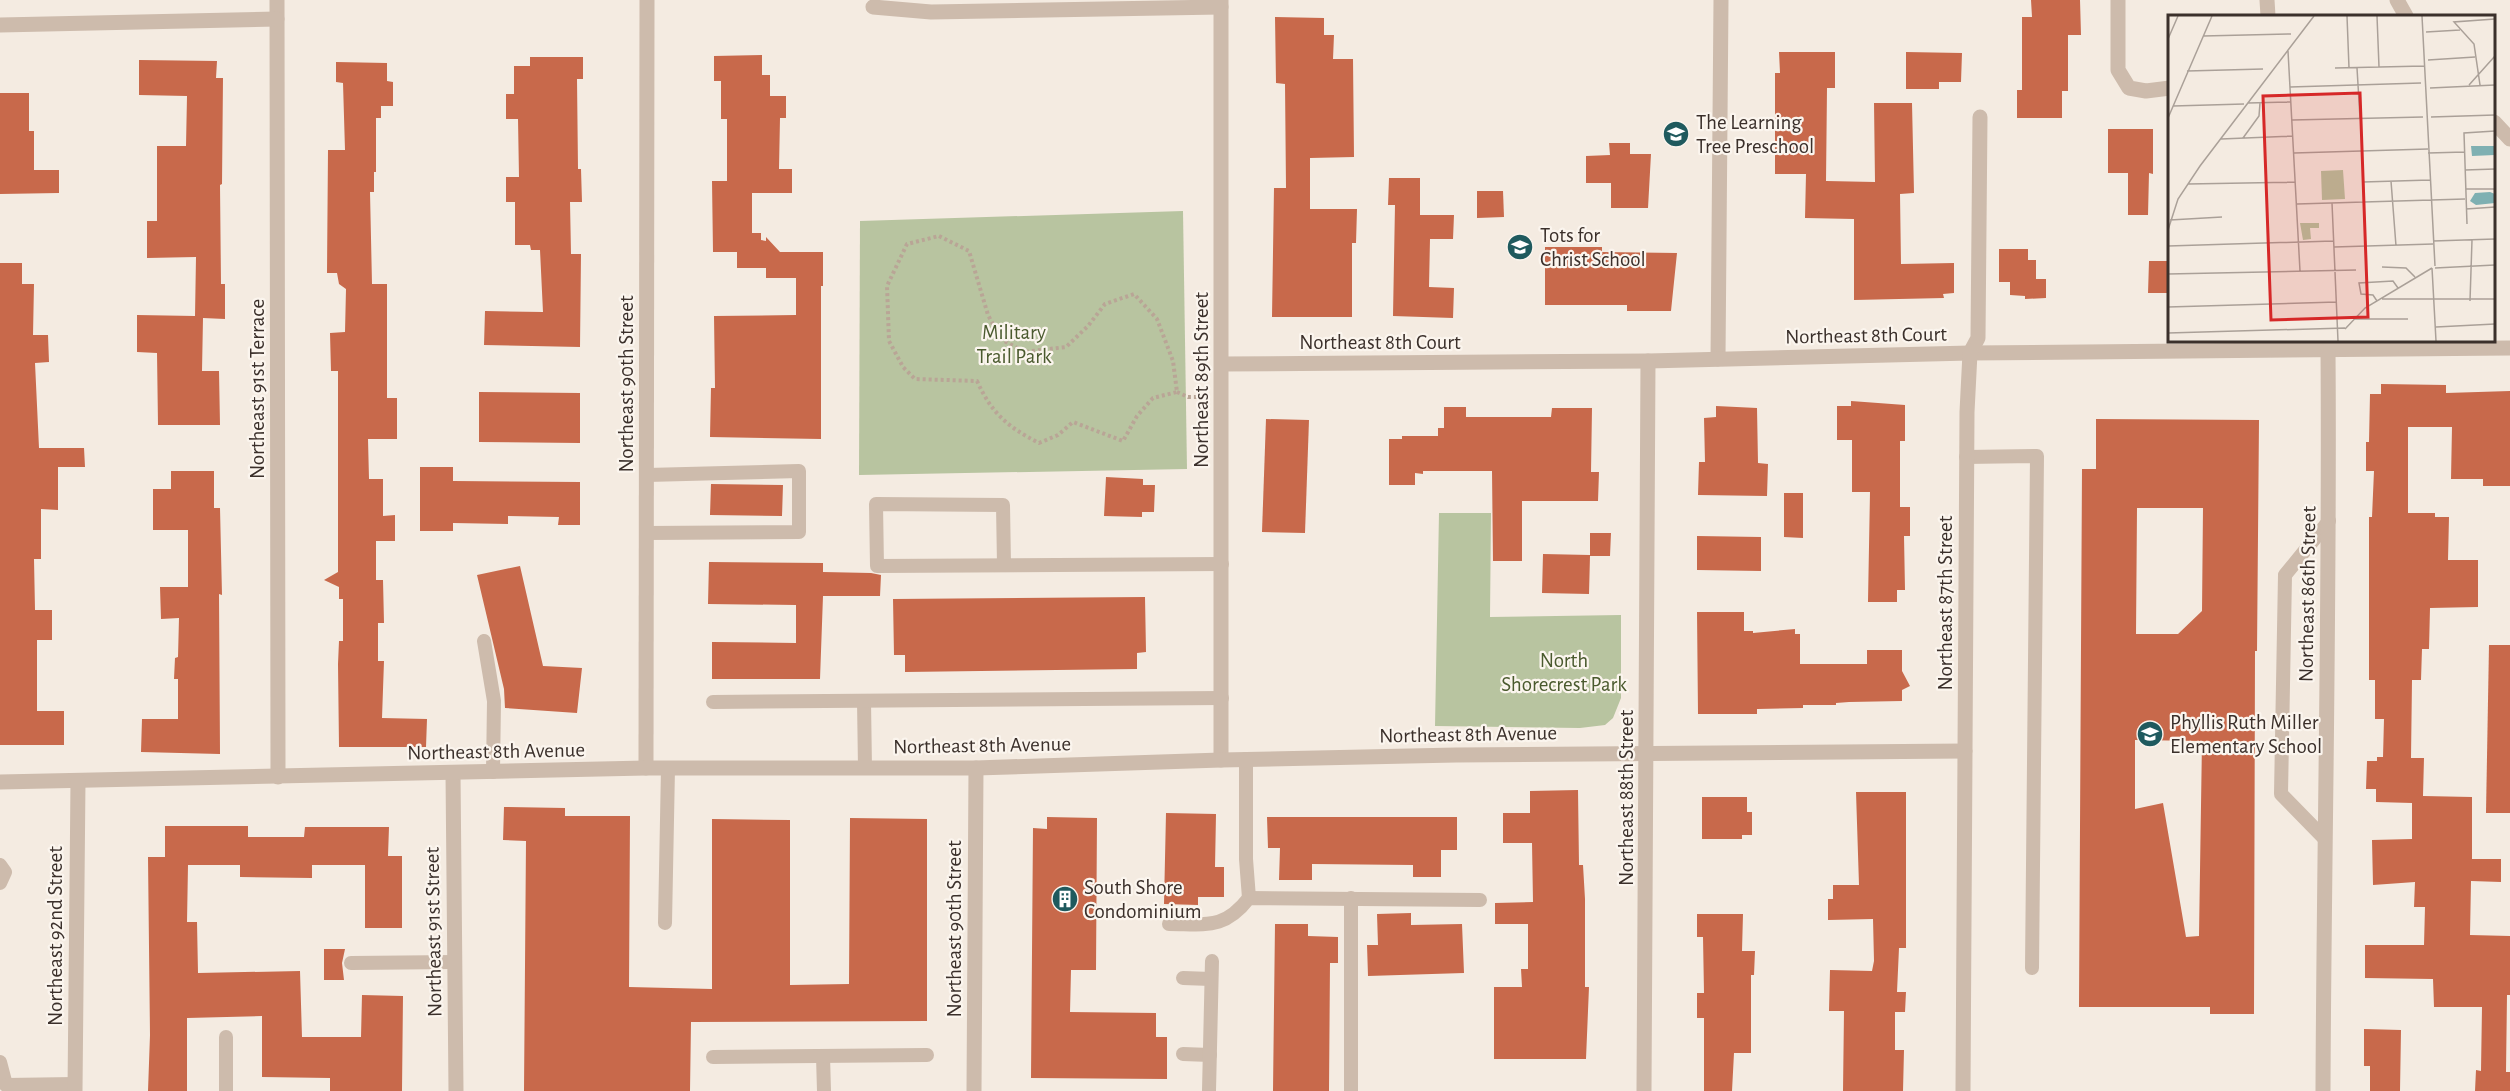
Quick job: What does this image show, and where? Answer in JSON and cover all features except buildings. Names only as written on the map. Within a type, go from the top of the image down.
[{"type":"street","name":"Northeast 91st Terrace","points":[[277,0],[278,777]]},
{"type":"street","name":"Northeast 90th Street","points":[[646,768],[647,0]]},
{"type":"street","points":[[1718,359],[1721,0]]},
{"type":"street","points":[[2118,0],[2118,70],[2129,88],[2146,90],[2168,88]]},
{"type":"street","points":[[2267,0],[2268,15]]},
{"type":"street","points":[[2397,0],[2405,15]]},
{"type":"street","points":[[873,7],[930,12],[996,5],[1221,3]]},
{"type":"street","name":"Northeast 89th Street","points":[[1221,3],[1221,760]]},
{"type":"street","points":[[0,25],[277,19]]},
{"type":"street","name":"Northeast 87th Street","points":[[1963,1091],[1966,457],[1970,353],[1978,338],[1980,117]]},
{"type":"street","points":[[2495,124],[2510,139]]},
{"type":"street","name":"Northeast 8th Court","points":[[1222,364],[1648,361],[1970,353],[2510,348]]},
{"type":"street","name":"Northeast 86th Street","points":[[2324,1091],[2324,837],[2329,521],[2328,350]]},
{"type":"street","name":"Northeast 88th Street","points":[[1644,1091],[1648,361]]},
{"type":"street","name":"Northeast 8th Avenue","points":[[0,782],[646,768],[976,768],[1246,759],[1965,751]]},
{"type":"street","name":"Northeast 90th Street","points":[[974,1091],[976,768]]},
{"type":"street","name":"Northeast 91st Street","points":[[453,773],[456,1091]]},
{"type":"street","name":"Northeast 92nd Street","points":[[75,1087],[78,781]]},
{"type":"lane","points":[[1966,457],[2037,456],[2032,968]]},
{"type":"lane","points":[[647,475],[799,471],[798,532],[647,533]]},
{"type":"lane","points":[[1004,565],[1003,505],[876,504],[877,566],[1222,564]]},
{"type":"lane","points":[[2324,837],[2281,794],[2285,575],[2329,521]]},
{"type":"lane","points":[[484,641],[494,701],[493,772]]},
{"type":"lane","points":[[713,702],[1222,698]]},
{"type":"lane","points":[[864,701],[865,768]]},
{"type":"lane","points":[[1168,924],[1206,924],[1225,921],[1237,913],[1249,898],[1246,859],[1246,759]]},
{"type":"lane","points":[[665,923],[668,768]]},
{"type":"lane","points":[[0,865],[5,872],[0,884]]},
{"type":"lane","points":[[1249,898],[1480,900]]},
{"type":"lane","points":[[1351,898],[1351,1091]]},
{"type":"lane","points":[[1209,1091],[1212,961]]},
{"type":"lane","points":[[351,963],[455,962]]},
{"type":"lane","points":[[1183,978],[1211,978]]},
{"type":"lane","points":[[226,1037],[226,1091]]},
{"type":"lane","points":[[1183,1054],[1210,1055]]},
{"type":"lane","points":[[714,1058],[927,1055]]},
{"type":"lane","points":[[823,1056],[824,1091]]},
{"type":"lane","points":[[0,1062],[4,1088],[75,1087]]},
{"type":"path","points":[[1177,393],[1173,362],[1157,319],[1134,294],[1105,304],[1088,326],[1066,347],[1024,352],[1001,339],[988,315],[969,251],[939,236],[907,244],[887,286],[889,341],[903,367],[915,379],[977,381],[985,399],[1004,423],[1040,443],[1058,435],[1073,422],[1123,441],[1137,416],[1153,398],[1177,393],[1188,397],[1211,397]]},
{"type":"green space","name":"Military Trail Park","points":[[1183,211],[1187,469],[859,475],[860,221]]},
{"type":"green space","name":"North Shorecrest Park","points":[[1439,513],[1491,513],[1490,617],[1621,615],[1621,698],[1613,718],[1605,725],[1580,728],[1435,726]]},
{"type":"place","name":"The Learning Tree Preschool","points":[[1676,134]]},
{"type":"place","name":"Tots for Christ School","points":[[1520,247]]},
{"type":"place","name":"Phyllis Ruth Miller Elementary School","points":[[2150,734]]},
{"type":"place","name":"South Shore Condominium","points":[[1065,899]]}]
